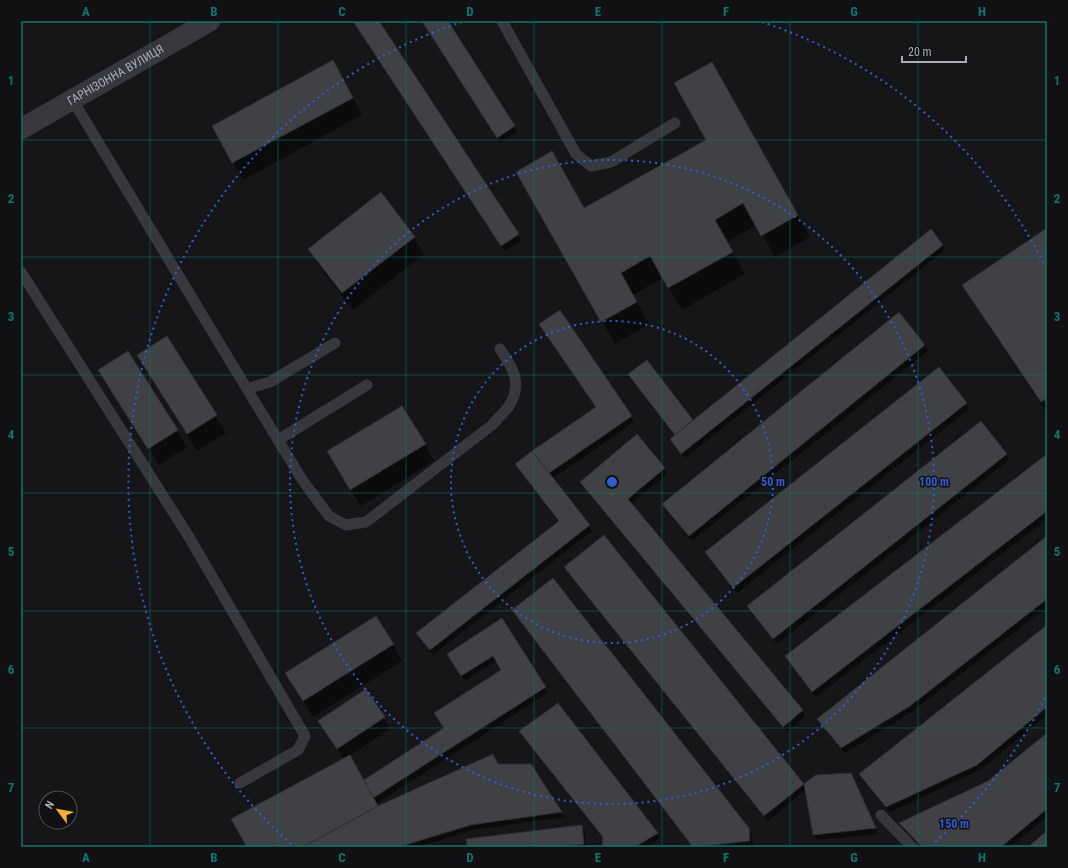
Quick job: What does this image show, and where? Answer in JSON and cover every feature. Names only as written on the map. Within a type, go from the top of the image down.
[{"type":"street","name":"ГАРНІЗОННА ВУЛИЦЯ","points":[[21,129],[210,21]]},
{"type":"lane","points":[[502,21],[576,154],[591,166],[611,162],[675,123]]},
{"type":"lane","points":[[72,99],[303,481],[329,516],[346,525],[366,522],[492,425],[509,406],[517,384],[510,364],[500,349]]},
{"type":"lane","points":[[21,272],[189,537],[305,736],[298,750],[240,783]]},
{"type":"lane","points":[[247,389],[270,382],[335,343]]},
{"type":"lane","points":[[278,440],[367,385]]},
{"type":"lane","points":[[881,815],[912,847]]},
{"type":"building","points":[[353,21],[379,21],[519,234],[501,246]]},
{"type":"building","points":[[422,21],[448,21],[515,126],[497,138]]},
{"type":"building","points":[[333,60],[353,98],[232,163],[212,126]]},
{"type":"building","points":[[712,62],[798,215],[761,236],[743,203],[715,220],[733,252],[668,288],[650,256],[621,273],[637,302],[601,322],[516,172],[552,151],[584,208],[706,140],[674,83]]},
{"type":"building","points":[[381,192],[415,237],[342,293],[308,249]]},
{"type":"building","points":[[1047,228],[1047,398],[1041,402],[962,285]]},
{"type":"building","points":[[931,229],[943,245],[681,454],[670,439]]},
{"type":"building","points":[[560,310],[632,416],[549,473],[532,451],[596,407],[539,324]]},
{"type":"building","points":[[899,312],[925,345],[689,536],[662,504]]},
{"type":"building","points":[[167,336],[217,415],[187,434],[137,355]]},
{"type":"building","points":[[128,351],[178,430],[148,449],[98,370]]},
{"type":"building","points":[[647,360],[693,420],[675,435],[628,374]]},
{"type":"building","points":[[939,367],[967,403],[733,588],[705,552]]},
{"type":"building","points":[[402,406],[426,444],[350,490],[327,451]]},
{"type":"building","points":[[981,421],[1007,454],[773,639],[747,606]]},
{"type":"building","points":[[637,434],[665,468],[628,499],[803,710],[783,727],[580,482]]},
{"type":"building","points":[[532,451],[590,525],[430,650],[416,633],[559,521],[515,464]]},
{"type":"building","points":[[1047,454],[1047,511],[812,692],[785,656]]},
{"type":"building","points":[[604,535],[804,784],[764,816],[564,567]]},
{"type":"building","points":[[1047,536],[1047,599],[910,706],[841,748],[817,719]]},
{"type":"building","points":[[553,578],[749,828],[750,841],[693,847],[512,610]]},
{"type":"building","points":[[376,616],[394,644],[303,701],[285,673]]},
{"type":"building","points":[[502,618],[546,687],[373,798],[364,780],[444,728],[434,713],[501,670],[493,656],[461,676],[447,654]]},
{"type":"building","points":[[1047,625],[1047,707],[977,765],[886,807],[859,774]]},
{"type":"building","points":[[366,689],[385,717],[337,749],[318,721]]},
{"type":"building","points":[[558,703],[658,833],[635,847],[602,847],[603,837],[519,731]]},
{"type":"building","points":[[1047,733],[1047,809],[1001,847],[922,847],[899,823],[988,781]]},
{"type":"building","points":[[493,754],[498,764],[531,764],[562,812],[470,825],[398,847],[303,847],[378,806]]},
{"type":"building","points":[[350,755],[378,806],[303,847],[247,847],[231,819]]},
{"type":"building","points":[[851,773],[876,828],[813,835],[804,784],[816,775]]},
{"type":"building","points":[[582,825],[584,844],[560,847],[467,847],[466,839]]},
{"type":"building","points":[[1047,831],[1047,847],[1028,847]]}]
